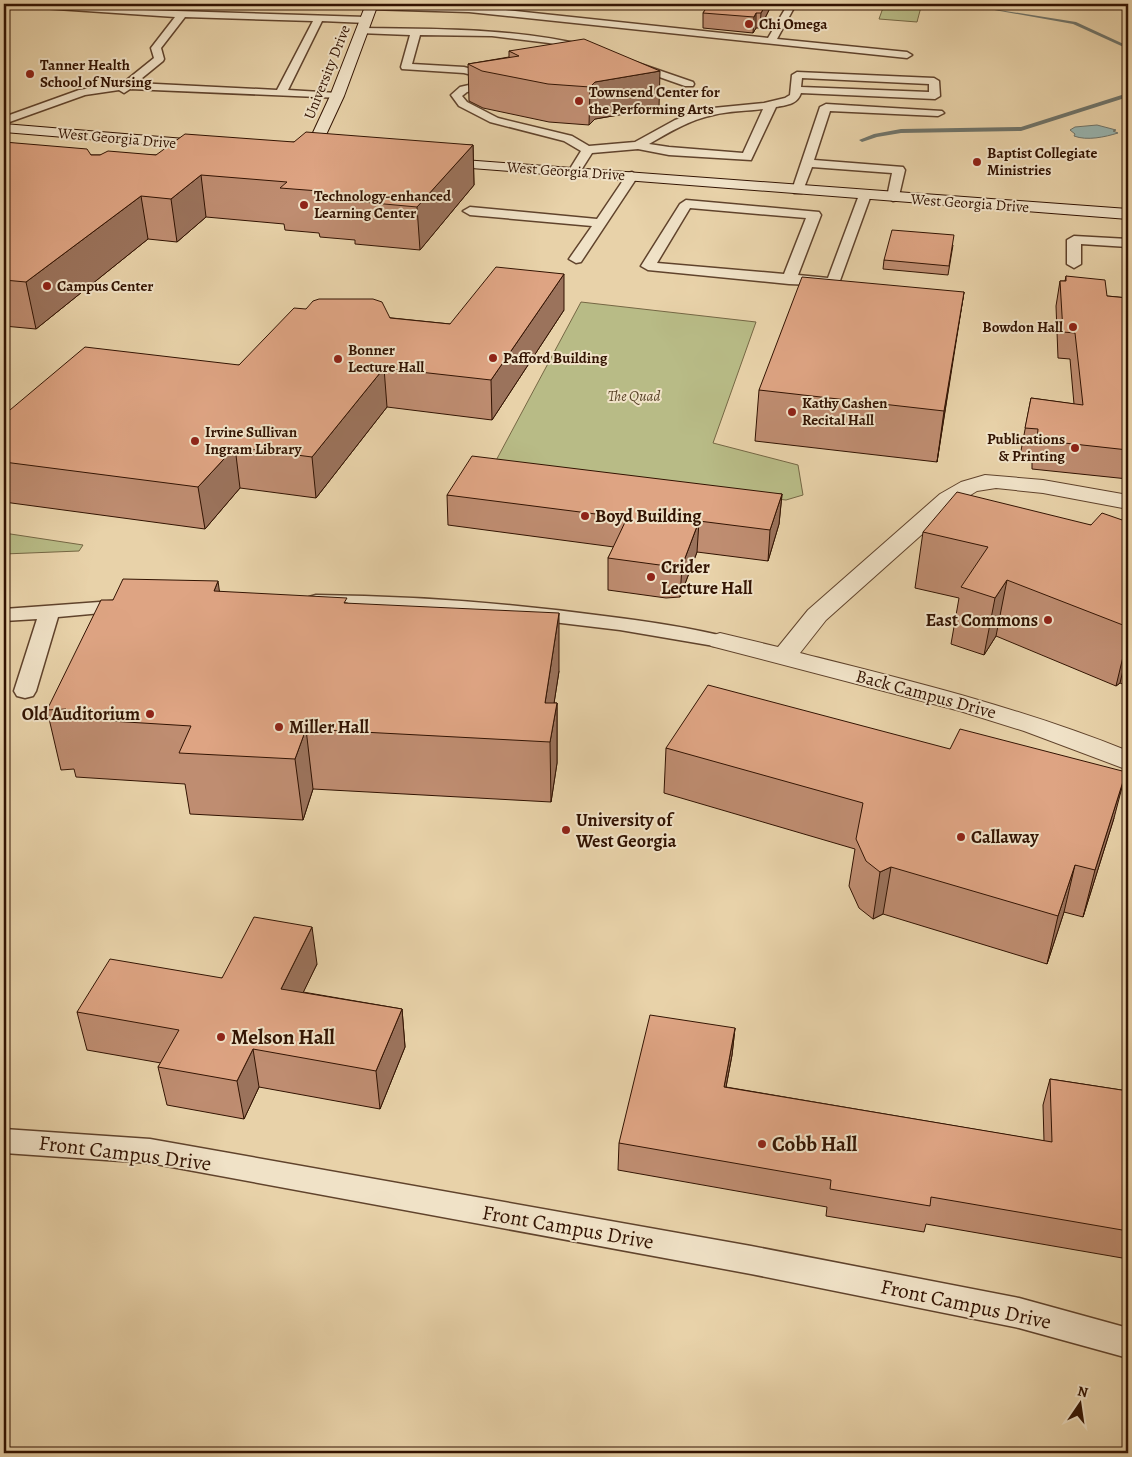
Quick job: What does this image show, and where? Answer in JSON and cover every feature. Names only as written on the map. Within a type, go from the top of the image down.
[{"type":"street","name":"University Drive","points":[[311,152],[337,96],[371,5]]},
{"type":"street","name":"West Georgia Drive","points":[[4,128],[221,146]]},
{"type":"street","points":[[294,151],[329,154]]},
{"type":"street","name":"West Georgia Drive","points":[[426,161],[1128,214]]},
{"type":"street","points":[[784,656],[817,615],[931,515],[946,499],[963,489],[984,482],[1033,485],[1128,502]]},
{"type":"street","points":[[931,515],[960,521]]},
{"type":"street","name":"Back Campus Drive","points":[[720,641],[784,656],[1001,714],[1085,743],[1128,761]]},
{"type":"lane","points":[[27,4],[111,11],[182,14],[273,17],[314,16],[364,26],[416,31],[492,34],[549,40],[603,54]]},
{"type":"lane","points":[[111,11],[120,4]]},
{"type":"lane","points":[[273,17],[280,4]]},
{"type":"lane","points":[[498,12],[508,4]]},
{"type":"lane","points":[[771,41],[792,4]]},
{"type":"lane","points":[[371,5],[498,12],[907,54]]},
{"type":"lane","points":[[118,95],[158,59],[156,48],[182,14]]},
{"type":"lane","points":[[281,93],[314,16]]},
{"type":"lane","points":[[659,30],[670,21]]},
{"type":"lane","points":[[416,31],[406,68],[459,70],[488,75],[507,81],[464,90],[456,95],[463,104],[494,120],[568,138],[587,150],[638,145],[668,152],[747,157],[771,105]]},
{"type":"lane","points":[[622,61],[688,84]]},
{"type":"lane","points":[[638,145],[680,122],[713,111],[771,105],[789,101],[795,96],[795,90],[797,75],[934,81],[935,96],[795,90]]},
{"type":"lane","points":[[4,121],[74,94],[126,86],[337,96]]},
{"type":"lane","points":[[798,190],[826,107],[938,112]]},
{"type":"lane","points":[[176,155],[193,144]]},
{"type":"lane","points":[[574,172],[584,160],[587,150]]},
{"type":"lane","points":[[806,163],[899,170],[893,197]]},
{"type":"lane","points":[[576,259],[632,176]]},
{"type":"lane","points":[[789,280],[814,215],[686,204],[648,266],[789,280],[833,283],[865,195]]},
{"type":"lane","points":[[470,212],[601,223]]},
{"type":"lane","points":[[1074,264],[1074,240],[1128,243]]},
{"type":"lane","points":[[295,600],[374,601],[465,606],[590,620],[720,641]]},
{"type":"lane","points":[[4,615],[142,605]]},
{"type":"lane","points":[[25,691],[50,612]]},
{"type":"lane","name":"Front Campus Drive","points":[[4,1141],[150,1152],[770,1264],[1019,1313],[1128,1343]]},
{"type":"green space","points":[[884,5],[921,7],[917,22],[879,19]]},
{"type":"green space","name":"The Quad","points":[[581,302],[756,322],[713,443],[798,465],[803,495],[786,500],[492,468]]},
{"type":"green space","points":[[4,533],[83,545],[79,551],[4,554]]},
{"type":"water","points":[[1097,125],[1116,130],[1113,131],[1118,133],[1102,137],[1085,138],[1074,136],[1075,134],[1070,130],[1075,127]]},
{"type":"building","points":[[709,4],[766,4],[761,13],[756,13],[754,17],[703,13]]},
{"type":"building","points":[[584,39],[660,71],[595,82],[590,87],[548,84],[482,71],[468,64],[519,56],[509,51]]},
{"type":"building","points":[[306,132],[473,145],[417,207],[352,201],[355,198],[316,194],[319,191],[280,188],[287,182],[201,175],[171,199],[141,196],[26,282],[4,280],[4,142],[87,149],[91,155],[100,155],[108,151],[156,155],[185,134],[294,142]]},
{"type":"building","points":[[892,230],[954,235],[949,266],[884,260]]},
{"type":"building","points":[[496,267],[564,274],[491,380],[384,368],[312,457],[235,447],[198,487],[4,462],[4,415],[85,347],[239,365],[294,308],[306,309],[313,301],[319,299],[373,299],[382,302],[390,318],[450,324]]},
{"type":"building","points":[[1066,276],[1105,280],[1107,296],[1128,298],[1128,450],[1037,440],[1038,429],[1025,428],[1031,398],[1083,405],[1075,333],[1063,332],[1060,281],[1066,281]]},
{"type":"building","points":[[802,277],[964,292],[944,411],[759,390]]},
{"type":"building","points":[[472,456],[782,494],[770,530],[699,521],[682,566],[667,566],[608,558],[627,518],[447,495]]},
{"type":"building","points":[[957,492],[1091,525],[1102,513],[1128,522],[1128,627],[1007,580],[995,598],[961,587],[988,547],[923,532]]},
{"type":"building","points":[[123,579],[218,581],[214,591],[347,598],[344,603],[559,613],[545,703],[557,703],[550,742],[306,729],[295,759],[179,753],[191,726],[62,718],[66,709],[47,710],[101,600],[113,600]]},
{"type":"building","points":[[708,685],[950,749],[960,729],[1126,772],[1095,870],[1075,865],[1058,916],[891,867],[880,872],[866,861],[856,839],[863,803],[666,748]]},
{"type":"building","points":[[254,917],[312,927],[281,989],[402,1009],[376,1071],[253,1049],[237,1081],[158,1067],[179,1030],[77,1012],[110,959],[222,978]]},
{"type":"building","name":"Cobb Hall","points":[[650,1015],[735,1028],[724,1087],[1052,1142],[1050,1079],[1128,1091],[1128,1231],[931,1197],[930,1206],[830,1189],[831,1180],[619,1143]]},
{"type":"waterway","points":[[963,4],[1074,23],[1128,48]]},
{"type":"waterway","points":[[862,140],[876,135],[901,131],[1021,129],[1128,95]]},
{"type":"place","name":"Chi Omega","points":[[749,24]]},
{"type":"place","name":"Tanner Health School of Nursing","points":[[30,74]]},
{"type":"place","name":"Townsend Center for the Performing Arts","points":[[579,101]]},
{"type":"place","name":"Baptist Collegiate Ministries","points":[[977,162]]},
{"type":"place","name":"Technology-enhanced Learning Center","points":[[304,205]]},
{"type":"place","name":"Campus Center","points":[[47,286]]},
{"type":"place","name":"Bowdon Hall","points":[[1073,327]]},
{"type":"place","name":"Pafford Building","points":[[493,358]]},
{"type":"place","name":"Bonner Lecture Hall","points":[[338,359]]},
{"type":"place","name":"Kathy Cashen Recital Hall","points":[[792,412]]},
{"type":"place","name":"Irvine Sullivan Ingram Library","points":[[195,441]]},
{"type":"place","name":"Publications & Printing","points":[[1075,448]]},
{"type":"place","name":"Boyd Building","points":[[585,516]]},
{"type":"place","name":"Crider Lecture Hall","points":[[651,577]]},
{"type":"place","name":"East Commons","points":[[1048,620]]},
{"type":"place","name":"Old Auditorium","points":[[150,714]]},
{"type":"place","name":"Miller Hall","points":[[279,727]]},
{"type":"place","name":"University of West Georgia","points":[[566,830]]},
{"type":"place","name":"Callaway","points":[[961,837]]},
{"type":"place","name":"Melson Hall","points":[[221,1037]]},
{"type":"place","name":"Cobb Hall","points":[[762,1144]]}]
